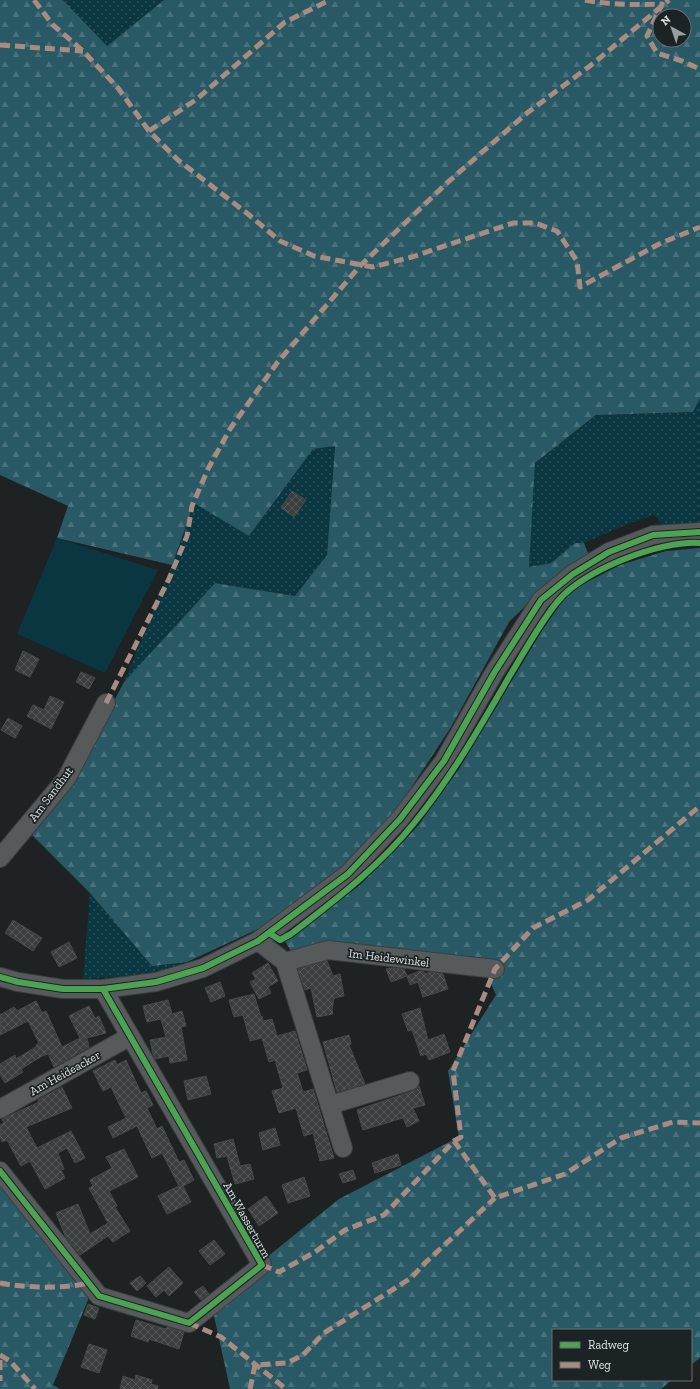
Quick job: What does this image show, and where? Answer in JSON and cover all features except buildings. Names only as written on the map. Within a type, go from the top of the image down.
[{"type":"street","points":[[0,977],[18,982],[64,990],[103,989],[156,982],[203,968],[258,940],[348,874],[400,820],[444,761],[494,673],[541,600],[573,574],[609,552],[653,535],[700,532]]},
{"type":"street","name":"Am Sandhut","points":[[0,858],[66,779],[106,703]]},
{"type":"street","points":[[258,940],[285,962],[343,1148]]},
{"type":"street","name":"Im Heidewinkel","points":[[285,962],[328,950],[495,969]]},
{"type":"street","name":"Am Wasserturm","points":[[0,1171],[99,1296],[189,1323],[262,1265],[103,989]]},
{"type":"street","name":"Am Heideacker","points":[[0,1109],[129,1036]]},
{"type":"street","points":[[330,1105],[410,1081]]},
{"type":"shaded area","points":[[63,0],[164,0],[107,46]]},
{"type":"shaded area","points":[[700,398],[700,524],[663,526],[654,515],[630,523],[584,543],[575,543],[551,563],[529,567],[535,463],[597,415],[693,412]]},
{"type":"shaded area","points":[[335,445],[327,555],[295,596],[215,583],[124,682],[172,565],[194,502],[249,536],[313,449]]},
{"type":"shaded area","points":[[57,538],[158,570],[105,673],[17,634]]},
{"type":"shaded area","points":[[90,893],[152,965],[187,962],[151,975],[83,979]]},
{"type":"green space","points":[[0,0],[63,0],[107,46],[164,0],[700,0],[700,398],[693,412],[596,415],[535,463],[529,567],[551,563],[575,543],[584,543],[588,553],[560,572],[509,622],[451,727],[392,817],[340,869],[273,922],[187,962],[152,966],[90,893],[30,833],[73,780],[124,682],[215,583],[295,596],[327,555],[335,446],[313,449],[249,536],[194,503],[172,565],[57,538],[68,506],[0,475]]},
{"type":"green space","points":[[700,548],[700,1358],[692,1364],[692,1329],[552,1329],[552,1381],[671,1381],[661,1389],[230,1389],[211,1302],[339,1199],[459,1137],[448,1071],[496,995],[486,972],[328,947],[296,959],[284,940],[359,886],[417,827],[459,769],[543,629],[570,591],[620,565],[666,551]]},
{"type":"green space","points":[[0,1179],[90,1295],[53,1385],[60,1389],[0,1389]]},
{"type":"marked path","points":[[34,0],[53,25],[83,51],[118,88],[149,131],[178,160],[248,214],[280,241],[314,256],[373,267],[412,257],[513,223],[535,223],[557,231],[577,261],[580,287],[659,244],[700,227]]},
{"type":"marked path","points":[[149,131],[197,99],[285,22],[330,0]]},
{"type":"marked path","points":[[585,0],[604,3],[662,4],[647,36],[657,53],[682,61],[700,69]]},
{"type":"marked path","points":[[106,703],[169,579],[187,536],[192,506],[208,469],[230,429],[277,363],[360,266],[448,182],[527,113],[595,62],[669,0]]},
{"type":"marked path","points":[[0,45],[83,51]]},
{"type":"marked path","points":[[454,1141],[461,1137],[453,1071],[495,969],[533,928],[588,900],[700,806]]},
{"type":"marked path","points":[[262,1265],[279,1272],[315,1252],[345,1230],[384,1215],[454,1141],[495,1198],[565,1174],[621,1138],[673,1122],[700,1123]]},
{"type":"marked path","points":[[250,1389],[255,1365],[287,1363],[303,1355],[324,1333],[411,1278],[425,1263],[495,1198]]},
{"type":"marked path","points":[[0,1283],[44,1287],[88,1283]]},
{"type":"marked path","points":[[189,1323],[221,1337],[286,1389]]},
{"type":"marked path","points":[[0,1355],[10,1361],[35,1389]]},
{"type":"marked path","points":[[0,1360],[0,1381]]},
{"type":"cycle path","points":[[0,977],[18,982],[63,989],[103,989],[156,982],[203,968],[258,941],[348,874],[400,819],[444,761],[494,673],[541,600],[573,574],[609,552],[653,535],[700,532]]},
{"type":"cycle path","points":[[269,933],[280,940],[291,934],[356,882],[400,839],[428,806],[453,770],[538,628],[558,601],[570,589],[585,578],[624,559],[665,546],[684,543],[700,543]]},
{"type":"cycle path","points":[[0,1171],[99,1296],[189,1323],[262,1265],[103,989]]}]
